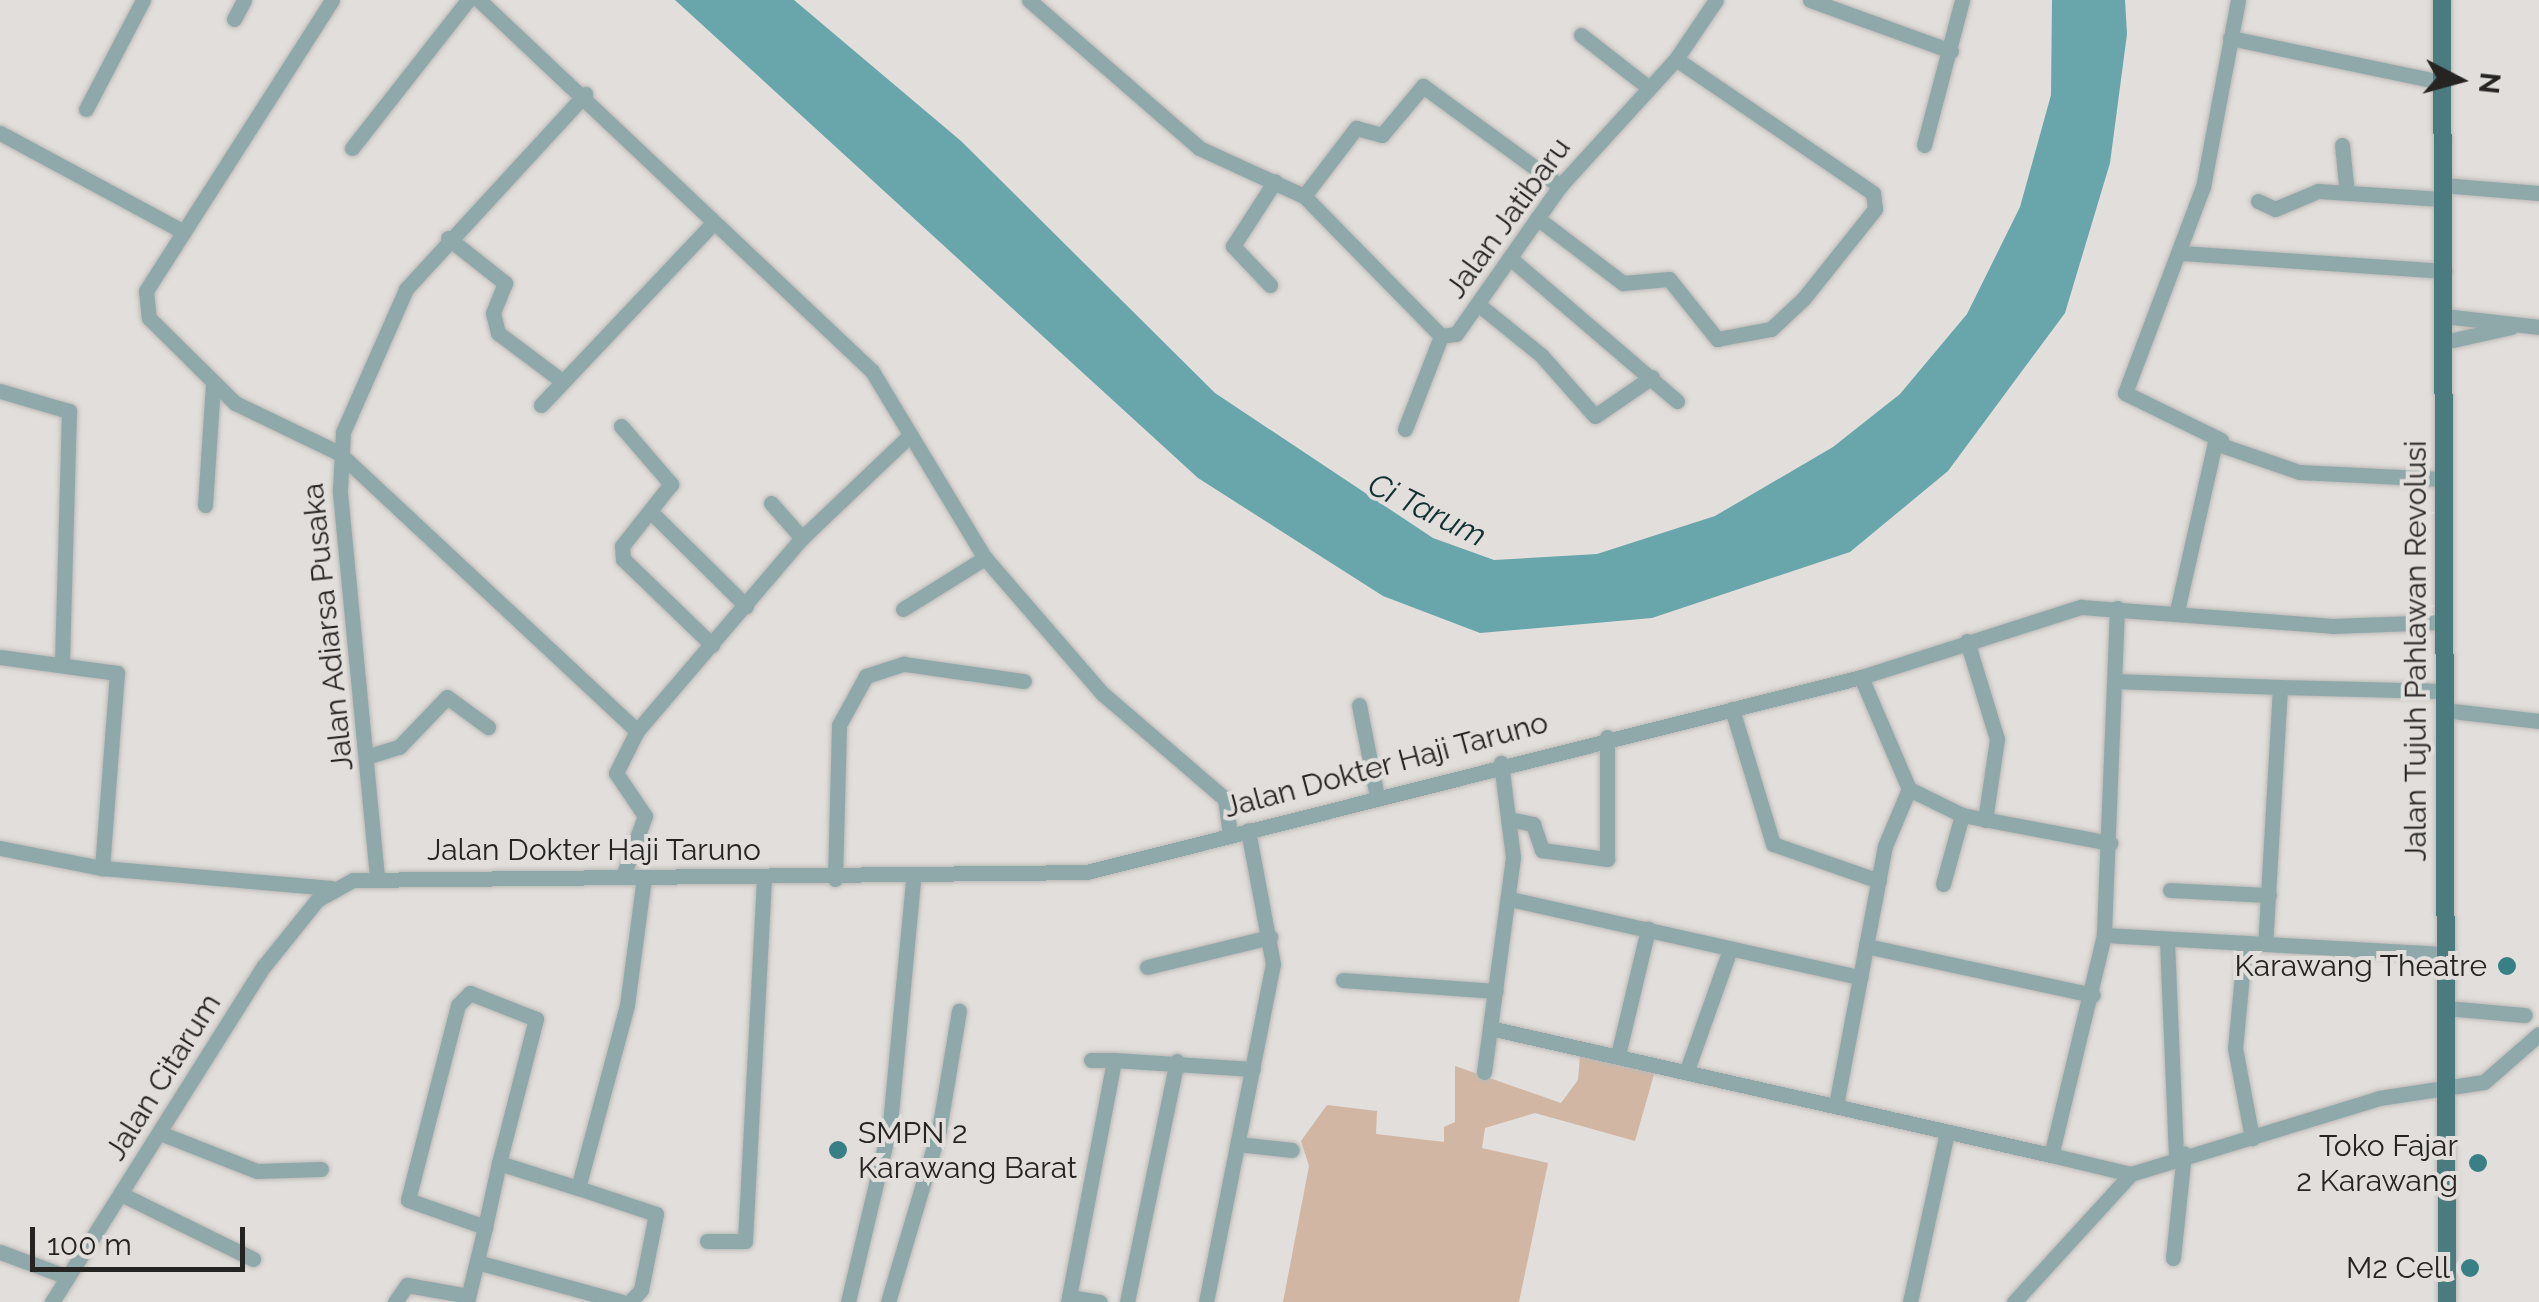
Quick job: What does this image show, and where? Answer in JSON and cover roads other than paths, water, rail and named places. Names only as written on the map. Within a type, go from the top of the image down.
[{"type":"main road","name":"Jalan Tujuh Pahlawan Revolusi","points":[[2442,0],[2447,1302]]},
{"type":"street","points":[[86,109],[142,0]]},
{"type":"street","points":[[234,19],[244,0]]},
{"type":"street","points":[[332,0],[182,230],[144,306],[214,384],[259,420],[339,453],[637,730]]},
{"type":"street","points":[[352,148],[468,0]]},
{"type":"street","points":[[479,0],[585,94],[710,226],[872,371],[908,437],[985,558],[1090,681],[1225,799],[1230,835]]},
{"type":"street","name":"Jalan Jatibaru","points":[[1405,429],[1441,336],[1456,334],[1479,306],[1560,186],[1676,59],[1716,0]]},
{"type":"street","points":[[1810,0],[1952,51]]},
{"type":"street","points":[[1924,145],[1952,51],[1962,0]]},
{"type":"street","points":[[2238,0],[2182,253],[2125,393],[2299,472],[2442,479]]},
{"type":"street","points":[[1035,2],[1199,148],[1304,196],[1441,336]]},
{"type":"street","points":[[1581,35],[1649,88]]},
{"type":"street","points":[[2230,38],[2442,82]]},
{"type":"street","points":[[1537,218],[1623,283],[1669,279],[1716,339],[1770,329],[1804,298],[1875,209],[1873,193],[1676,59]]},
{"type":"street","points":[[1304,196],[1356,128],[1382,135],[1423,86],[1560,186]]},
{"type":"street","name":"Jalan Adiarsa Pusaka","points":[[376,877],[369,756],[339,453],[400,302],[448,238],[585,94]]},
{"type":"street","points":[[0,133],[182,230]]},
{"type":"street","points":[[2342,145],[2347,194]]},
{"type":"street","points":[[1270,285],[1233,246],[1275,181]]},
{"type":"street","points":[[2258,202],[2275,208],[2309,192],[2539,193]]},
{"type":"street","points":[[541,404],[710,226]]},
{"type":"street","points":[[448,238],[505,283],[493,313],[498,333],[562,381]]},
{"type":"street","points":[[2182,253],[2444,271]]},
{"type":"street","points":[[1510,258],[1677,400]]},
{"type":"street","points":[[1479,306],[1596,416],[1652,378]]},
{"type":"street","points":[[2444,316],[2512,327],[2539,327]]},
{"type":"street","points":[[2444,342],[2512,327]]},
{"type":"street","points":[[204,505],[214,384]]},
{"type":"street","points":[[0,392],[69,410],[62,661]]},
{"type":"street","points":[[622,426],[671,484],[653,514],[622,546],[623,559],[712,646]]},
{"type":"street","points":[[623,876],[645,816],[616,768],[637,730],[802,538],[908,437]]},
{"type":"street","points":[[2177,611],[2200,486],[2222,440]]},
{"type":"street","points":[[771,503],[802,538]]},
{"type":"street","points":[[653,514],[746,606]]},
{"type":"street","points":[[903,609],[985,558]]},
{"type":"street","points":[[2051,1155],[2094,995],[2104,935],[2118,608]]},
{"type":"street","name":"Jalan Dokter Haji Taruno","points":[[0,848],[102,868],[332,888],[376,877],[913,879],[1087,872],[1500,763],[1861,677],[2045,614],[2118,608],[2332,626],[2442,622]]},
{"type":"street","points":[[1967,641],[1997,739],[1985,820]]},
{"type":"street","points":[[0,657],[105,666],[122,693],[102,868]]},
{"type":"street","points":[[835,879],[838,725],[866,676],[904,664],[1024,680]]},
{"type":"street","points":[[1861,677],[1909,789],[1962,815],[2110,843]]},
{"type":"street","points":[[2115,681],[2280,687],[2443,700],[2539,721]]},
{"type":"street","points":[[2265,944],[2280,687]]},
{"type":"street","points":[[369,756],[400,748],[446,697],[488,727]]},
{"type":"street","points":[[1359,705],[1378,797]]},
{"type":"street","points":[[1732,709],[1774,844],[1878,881]]},
{"type":"street","points":[[1509,819],[1534,824],[1542,850],[1607,859],[1607,737]]},
{"type":"street","points":[[1484,1072],[1510,899],[1509,819],[1500,763]]},
{"type":"street","points":[[1836,1104],[1878,881],[1909,789]]},
{"type":"street","points":[[1943,884],[1962,815]]},
{"type":"street","points":[[1206,1302],[1253,1068],[1270,938],[1248,830]]},
{"type":"street","points":[[578,1188],[628,1004],[644,877]]},
{"type":"street","points":[[706,1242],[745,1241],[764,878]]},
{"type":"street","points":[[848,1302],[890,1124],[913,879]]},
{"type":"street","name":"Jalan Citarum","points":[[52,1302],[264,966],[332,888]]},
{"type":"street","points":[[2170,890],[2269,895]]},
{"type":"street","points":[[1510,899],[1860,977]]},
{"type":"street","points":[[1618,1055],[1648,930]]},
{"type":"street","points":[[2104,935],[2444,954]]},
{"type":"street","points":[[1147,966],[1270,938]]},
{"type":"street","points":[[2166,941],[2180,1155],[2173,1258]]},
{"type":"street","points":[[2245,943],[2235,1048],[2252,1138]]},
{"type":"street","points":[[1866,946],[2094,995]]},
{"type":"street","points":[[1687,1070],[1730,949]]},
{"type":"street","points":[[1343,980],[1496,990]]},
{"type":"street","points":[[395,1302],[407,1285],[468,1299],[536,1019],[470,993],[458,1005],[408,1192],[414,1206],[485,1228]]},
{"type":"street","points":[[2446,1008],[2525,1016]]},
{"type":"street","points":[[888,1302],[939,1130],[959,1011]]},
{"type":"street","points":[[1490,1028],[2131,1174]]},
{"type":"street","points":[[2014,1302],[2131,1174],[2180,1155],[2252,1138],[2379,1098],[2445,1082],[2484,1082],[2539,1034]]},
{"type":"street","points":[[1091,1060],[1177,1061],[1253,1068]]},
{"type":"street","points":[[1100,1302],[1069,1299],[1114,1060]]},
{"type":"street","points":[[1127,1302],[1177,1061]]},
{"type":"street","points":[[1910,1302],[1947,1132]]},
{"type":"street","points":[[160,1133],[257,1171],[320,1169]]},
{"type":"street","points":[[1238,1144],[1292,1150]]},
{"type":"street","points":[[499,1163],[656,1214],[641,1290],[630,1302]]},
{"type":"street","points":[[123,1195],[254,1259]]},
{"type":"street","points":[[0,1252],[68,1277]]},
{"type":"street","points":[[476,1262],[622,1302]]},
{"type":"water","points":[[675,0],[794,0],[961,141],[1215,393],[1433,538],[1494,560],[1597,554],[1715,516],[1833,447],[1900,394],[1967,314],[2020,207],[2051,95],[2052,0],[2125,0],[2127,34],[2110,163],[2065,313],[1948,471],[1850,552],[1652,618],[1480,633],[1383,596],[1198,478]]},
{"type":"place","name":"Karawang Theatre","points":[[2507,966]]},
{"type":"place","name":"SMPN 2 Karawang Barat","points":[[838,1150]]},
{"type":"place","name":"Toko Fajar 2 Karawang","points":[[2478,1163]]},
{"type":"place","name":"M2 Cell","points":[[2470,1268]]},
{"type":"water label","name":"Ci Tarum","points":[[1427,510]]}]
